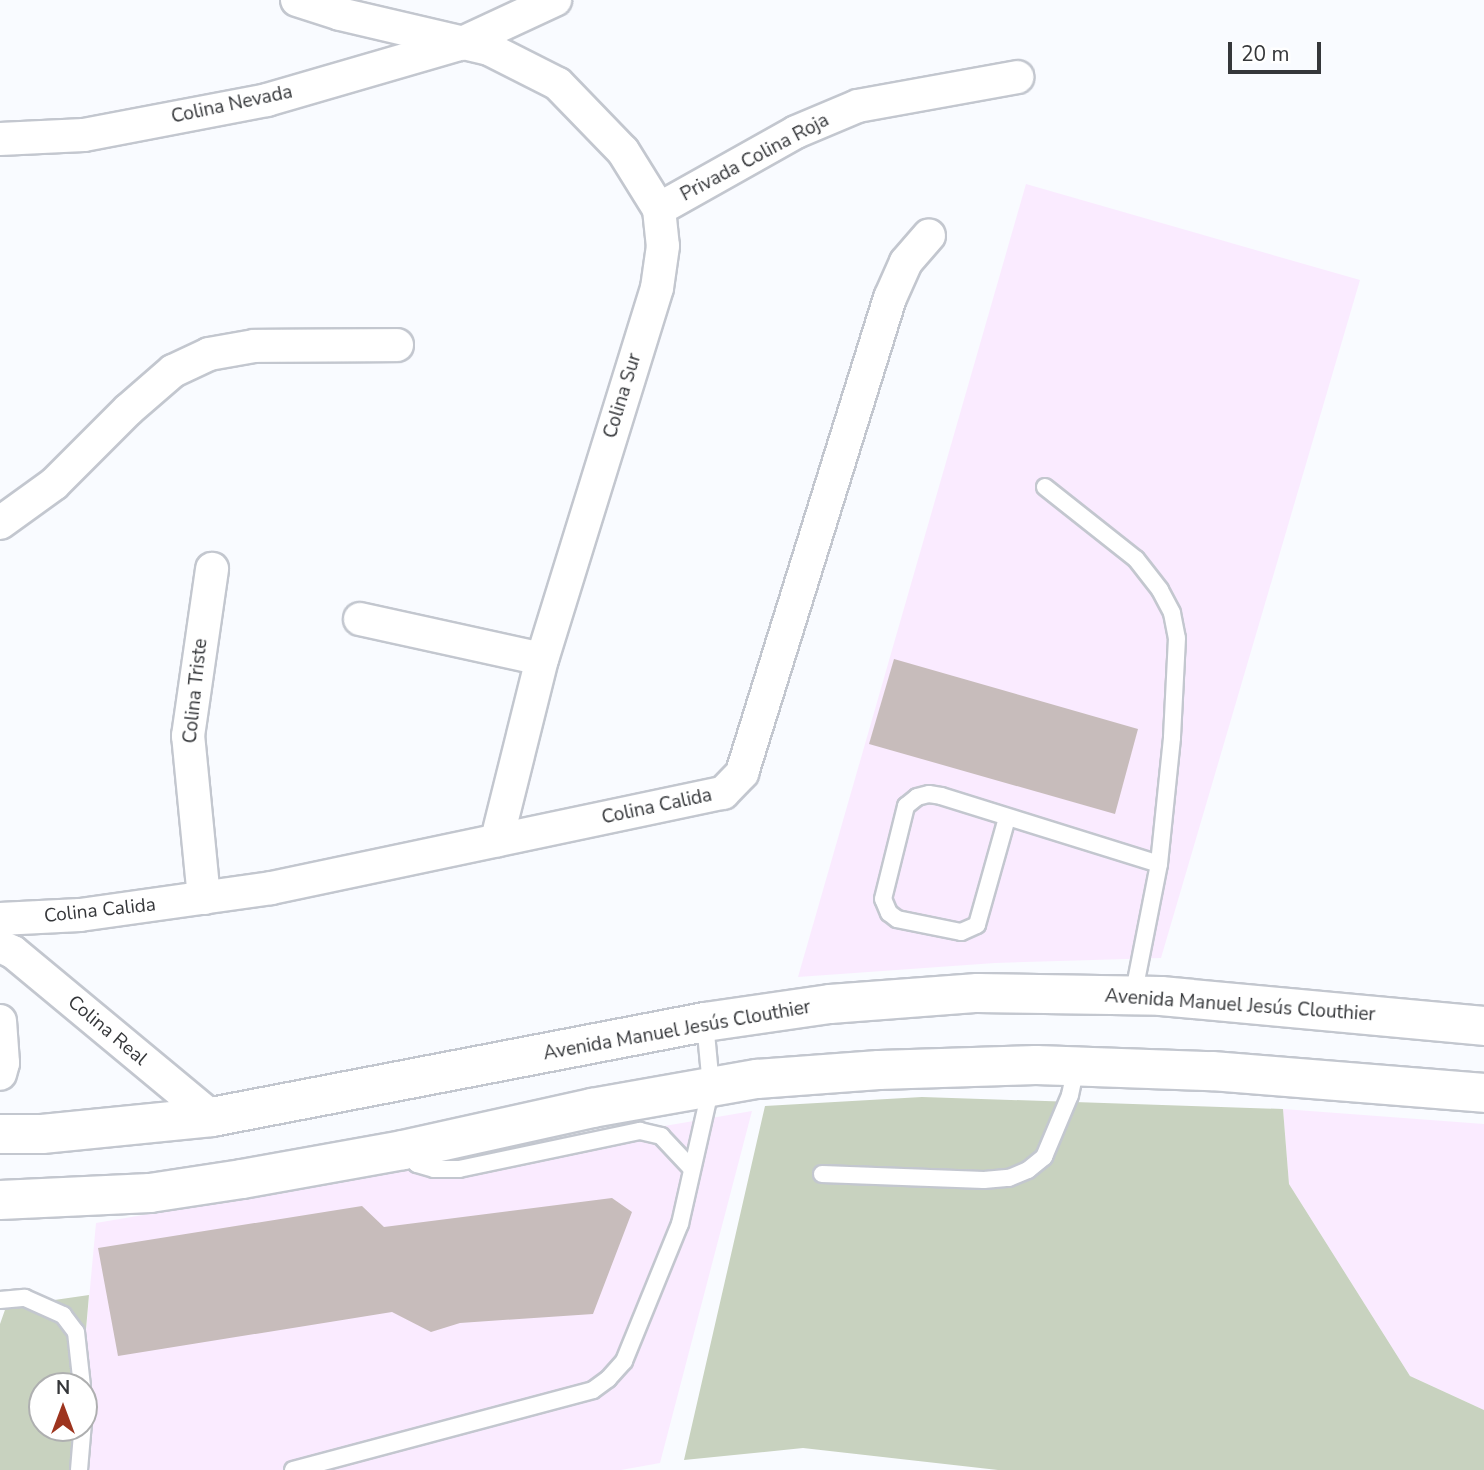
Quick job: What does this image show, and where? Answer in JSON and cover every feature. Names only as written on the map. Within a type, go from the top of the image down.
[{"type":"street","name":"Colina Sur","points":[[297,0],[460,44],[489,49],[558,84],[623,151],[659,209],[663,246],[657,288],[542,659],[497,840]]},
{"type":"street","name":"Colina Nevada","points":[[0,139],[84,135],[267,100],[460,44],[555,0]]},
{"type":"street","name":"Privada Colina Roja","points":[[659,209],[796,132],[858,106],[1017,77]]},
{"type":"street","name":"Colina Calida","points":[[0,919],[80,915],[271,888],[723,793],[742,773],[890,298],[906,262],[929,236]]},
{"type":"street","points":[[0,523],[54,484],[128,410],[173,371],[209,354],[254,346],[397,345]]},
{"type":"street","name":"Colina Triste","points":[[204,898],[188,736],[212,569]]},
{"type":"street","points":[[360,619],[542,659]]},
{"type":"street","name":"Colina Real","points":[[0,946],[13,952],[212,1117]]},
{"type":"street","name":"Avenida Manuel Jesús Clouthier","points":[[0,1134],[43,1134],[212,1117],[705,1022],[830,1004],[978,993],[1133,996],[1484,1026]]},
{"type":"street","points":[[0,1021],[3,1063],[0,1074]]},
{"type":"street","points":[[0,1200],[150,1193],[403,1150],[711,1086],[757,1079],[879,1070],[1076,1066],[1213,1071],[1484,1093]]},
{"type":"lane","points":[[1045,487],[1136,559],[1160,590],[1172,613],[1177,638],[1176,684],[1158,864],[1133,996]]},
{"type":"lane","points":[[1007,818],[977,925],[961,932],[897,919],[889,914],[883,900],[906,806],[917,797],[929,794],[1158,864]]},
{"type":"lane","points":[[293,1470],[593,1390],[624,1362],[680,1224],[711,1086],[705,1022]]},
{"type":"lane","points":[[822,1174],[984,1180],[1009,1178],[1028,1170],[1044,1157],[1070,1095],[1076,1066]]},
{"type":"lane","points":[[403,1150],[417,1164],[434,1169],[459,1169],[640,1131],[661,1136],[692,1169]]},
{"type":"lane","points":[[0,1300],[25,1298],[63,1315],[76,1332],[80,1372]]},
{"type":"lane","points":[[79,1470],[81,1442]]},
{"type":"shaded area","points":[[1026,184],[1360,280],[1161,958],[995,963],[798,977]]},
{"type":"shaded area","points":[[1283,1109],[1484,1124],[1484,1410],[1410,1376],[1289,1184]]},
{"type":"shaded area","points":[[752,1111],[660,1463],[621,1470],[74,1470],[81,1442],[98,1442],[98,1372],[82,1372],[96,1223]]},
{"type":"green space","points":[[922,1097],[1283,1109],[1289,1184],[1410,1376],[1484,1410],[1484,1470],[998,1470],[803,1448],[684,1460],[765,1106]]},
{"type":"green space","points":[[89,1295],[82,1372],[28,1372],[28,1442],[77,1442],[74,1470],[0,1470],[0,1324],[6,1307]]},
{"type":"building","points":[[894,659],[1138,729],[1115,814],[869,744]]},
{"type":"building","points":[[612,1198],[632,1212],[593,1314],[460,1323],[431,1332],[392,1312],[118,1356],[98,1248],[362,1206],[384,1227]]}]
